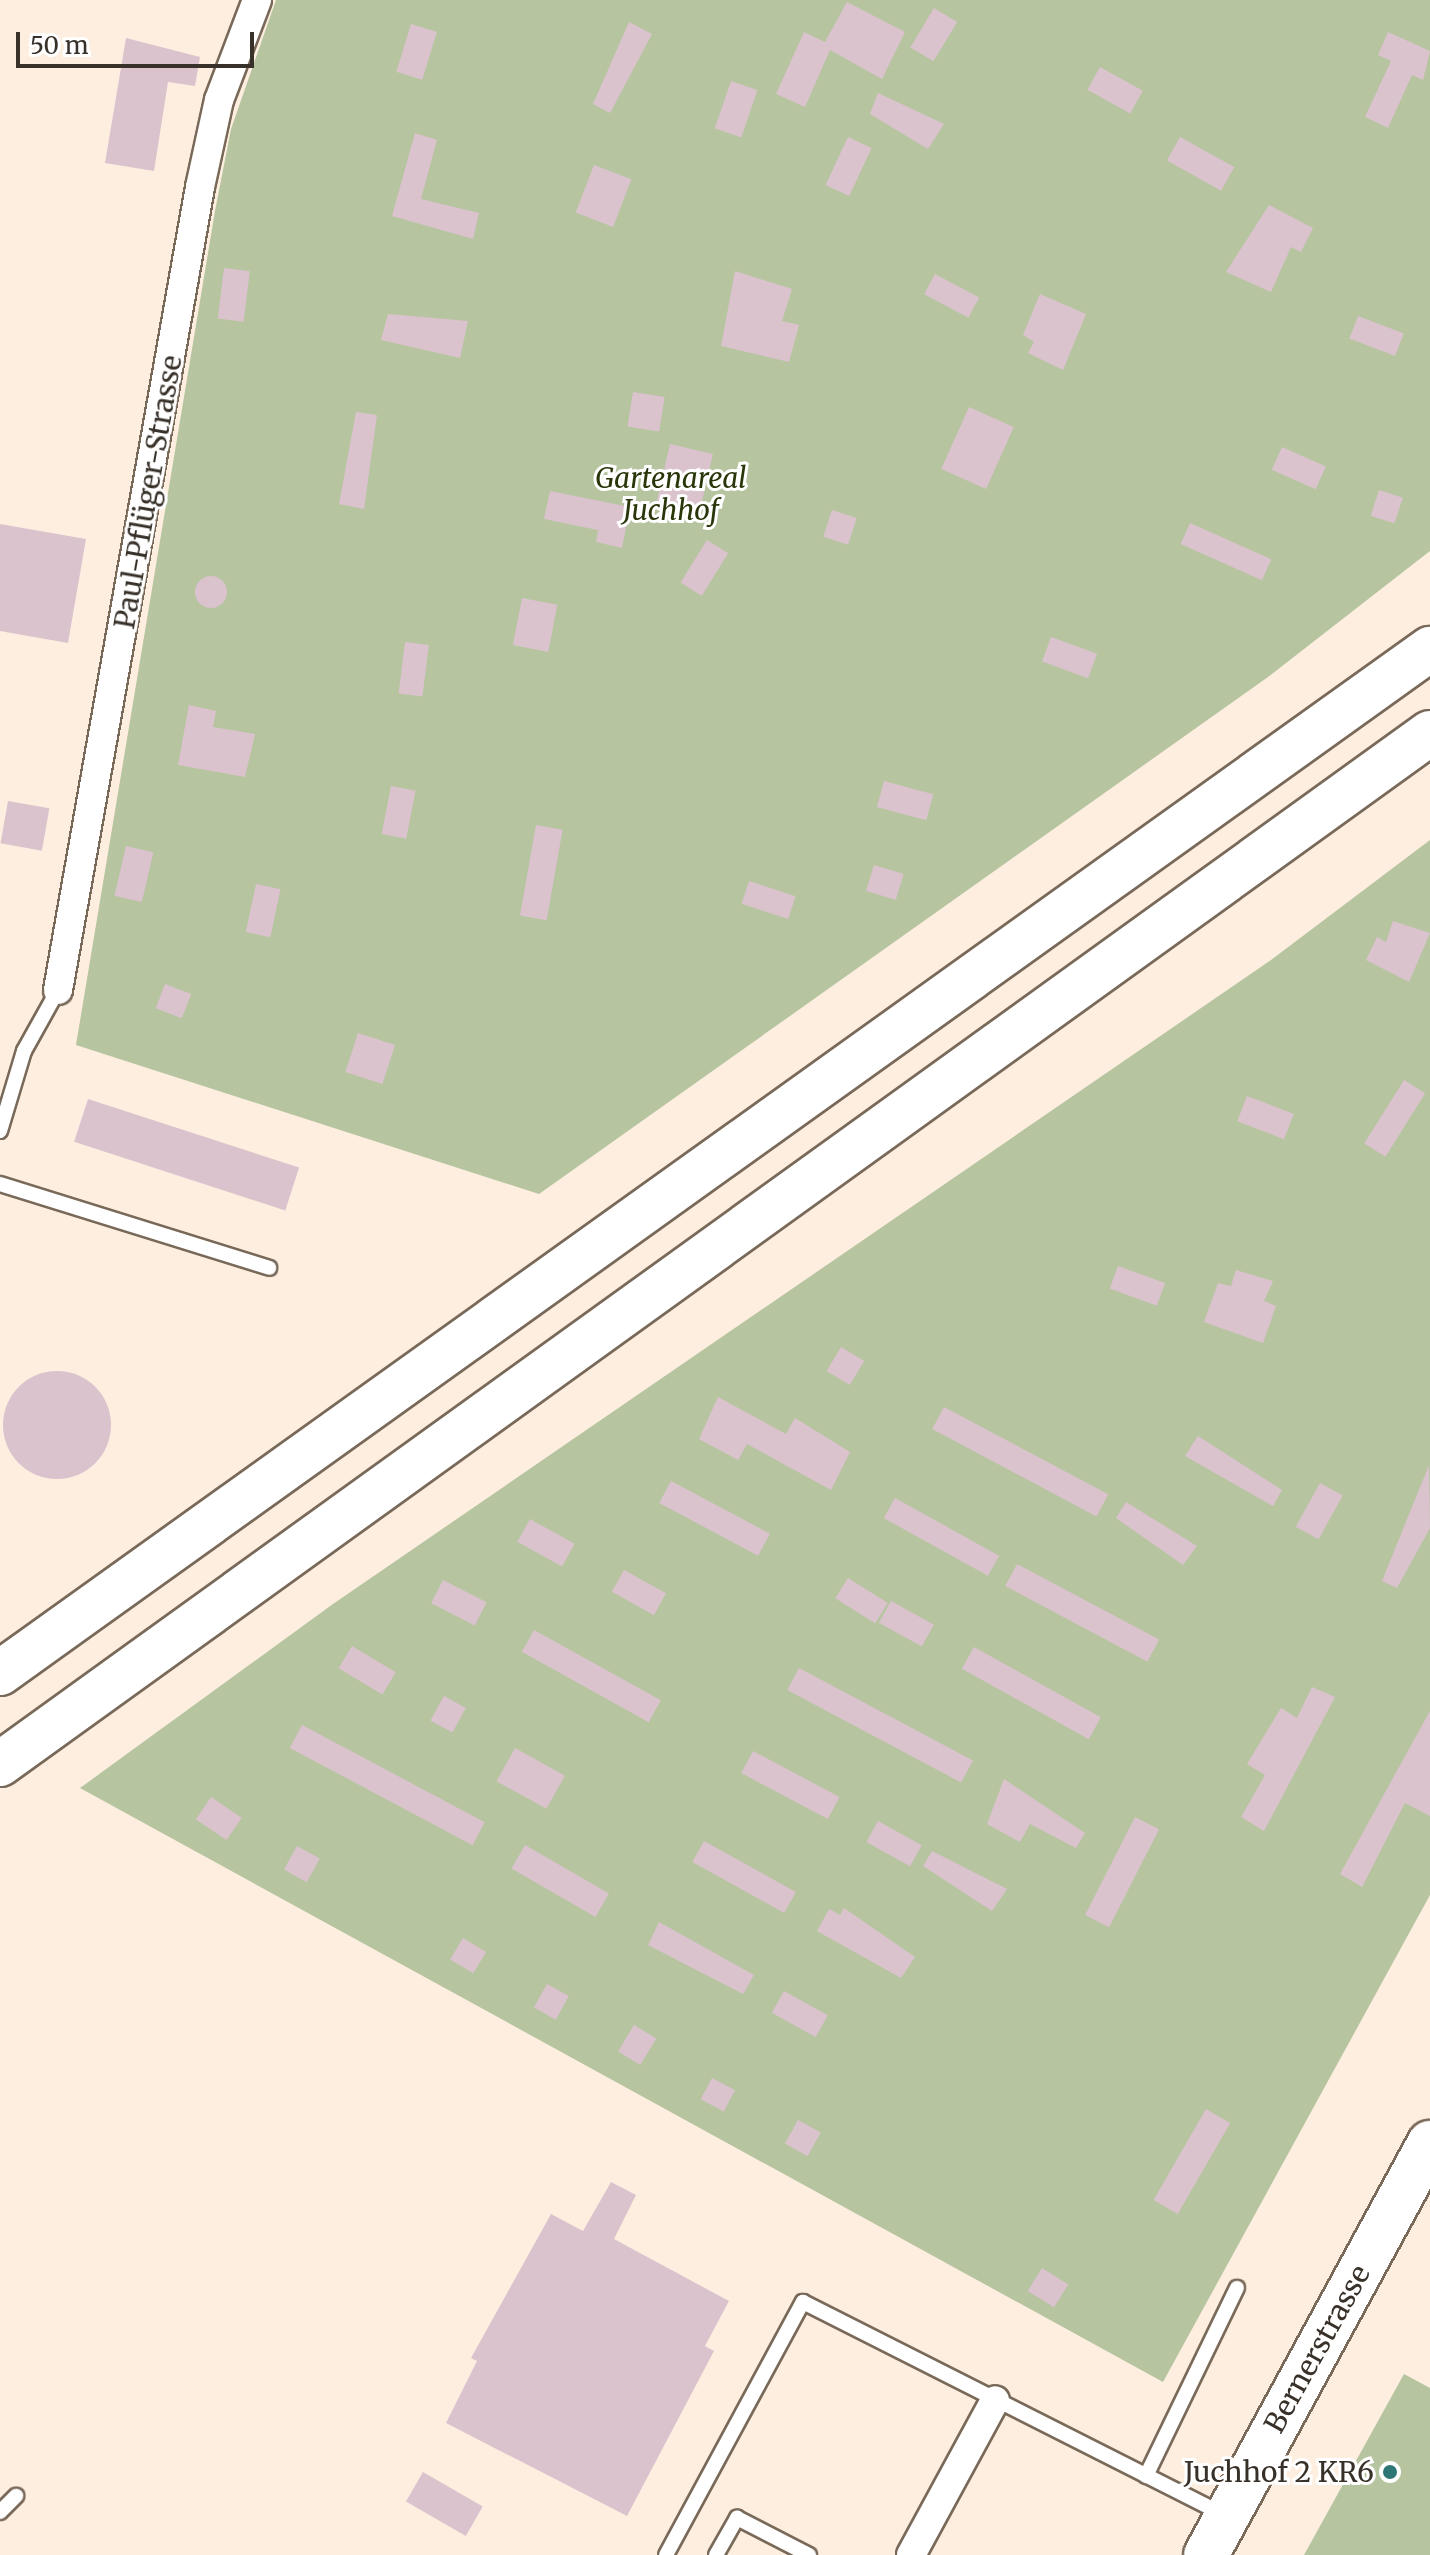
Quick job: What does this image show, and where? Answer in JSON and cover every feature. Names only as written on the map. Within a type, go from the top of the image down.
[{"type":"main road","points":[[0,1673],[1430,649]]},
{"type":"main road","points":[[0,1764],[1430,733]]},
{"type":"main road","name":"Bernerstrasse","points":[[1206,2555],[1430,2143]]},
{"type":"street","name":"Paul-Pflüger-Strasse","points":[[58,990],[200,187],[219,100],[257,0]]},
{"type":"street","points":[[911,2555],[995,2400]]},
{"type":"lane","points":[[0,1131],[24,1051],[58,990]]},
{"type":"lane","points":[[0,1184],[269,1268]]},
{"type":"lane","points":[[1146,2476],[1237,2288]]},
{"type":"lane","points":[[666,2555],[803,2302],[1227,2516]]},
{"type":"lane","points":[[0,2512],[16,2496]]},
{"type":"lane","points":[[716,2555],[737,2518],[809,2555]]},
{"type":"green space","name":"Gartenareal Juchhof","points":[[276,0],[1430,0],[1430,551],[1268,677],[539,1194],[76,1045],[215,211],[231,129]]},
{"type":"green space","points":[[1430,840],[1430,1895],[1163,2382],[80,1788],[333,1604],[1271,960]]},
{"type":"green space","name":"Juchhof 2 KR6","points":[[1404,2374],[1430,2388],[1430,2555],[1304,2555]]},
{"type":"building","points":[[847,2],[905,32],[882,79],[830,50],[805,107],[776,94],[804,32],[825,42]]},
{"type":"building","points":[[934,8],[957,22],[933,61],[910,47]]},
{"type":"building","points":[[629,22],[652,34],[610,113],[593,104]]},
{"type":"building","points":[[411,24],[437,32],[422,80],[396,72]]},
{"type":"building","points":[[1388,32],[1430,51],[1423,80],[1412,75],[1388,128],[1365,117],[1391,61],[1378,55]]},
{"type":"building","points":[[126,38],[200,57],[195,86],[168,82],[154,171],[105,163]]},
{"type":"building","points":[[1100,67],[1143,91],[1130,113],[1087,90]]},
{"type":"building","points":[[731,81],[757,90],[741,137],[715,128]]},
{"type":"building","points":[[878,93],[944,124],[928,149],[870,114]]},
{"type":"building","points":[[415,133],[437,140],[421,199],[479,213],[473,239],[392,216]]},
{"type":"building","points":[[848,137],[872,148],[849,196],[826,185]]},
{"type":"building","points":[[1180,137],[1234,167],[1221,191],[1167,161]]},
{"type":"building","points":[[594,165],[631,179],[613,227],[576,213]]},
{"type":"building","points":[[1269,205],[1313,228],[1301,252],[1291,247],[1271,292],[1226,272]]},
{"type":"building","points":[[224,268],[250,271],[244,322],[218,319]]},
{"type":"building","points":[[735,271],[792,289],[782,321],[799,325],[789,362],[721,346]]},
{"type":"building","points":[[935,274],[979,297],[968,318],[924,294]]},
{"type":"building","points":[[1040,294],[1086,314],[1063,370],[1028,353],[1034,342],[1023,335]]},
{"type":"building","points":[[388,314],[468,321],[460,358],[381,340]]},
{"type":"building","points":[[1358,316],[1404,334],[1395,356],[1349,338]]},
{"type":"building","points":[[633,392],[665,397],[659,432],[628,427]]},
{"type":"building","points":[[969,407],[1014,427],[986,489],[941,469]]},
{"type":"building","points":[[356,412],[377,415],[364,509],[339,504]]},
{"type":"building","points":[[670,444],[713,454],[699,513],[656,503]]},
{"type":"building","points":[[1282,447],[1326,467],[1316,489],[1272,470]]},
{"type":"building","points":[[1379,490],[1403,498],[1394,523],[1371,516]]},
{"type":"building","points":[[550,491],[630,507],[622,548],[596,542],[598,530],[544,519]]},
{"type":"building","points":[[832,510],[857,518],[848,545],[823,537]]},
{"type":"building","points":[[1190,523],[1271,559],[1262,580],[1181,544]]},
{"type":"building","points":[[0,524],[86,539],[68,643],[0,631]]},
{"type":"building","points":[[707,540],[728,553],[702,596],[681,582]]},
{"type":"building","points":[[211,576],[222,581],[227,592],[222,603],[211,608],[200,603],[195,592],[200,581]]},
{"type":"building","points":[[522,598],[557,605],[548,652],[513,645]]},
{"type":"building","points":[[1051,637],[1097,654],[1088,678],[1042,661]]},
{"type":"building","points":[[405,642],[429,645],[422,697],[399,694]]},
{"type":"building","points":[[189,705],[216,711],[213,727],[255,734],[245,777],[178,765]]},
{"type":"building","points":[[884,781],[933,794],[926,820],[877,807]]},
{"type":"building","points":[[391,786],[416,791],[406,839],[382,834]]},
{"type":"building","points":[[8,801],[49,808],[42,851],[1,843]]},
{"type":"building","points":[[536,825],[563,830],[547,920],[520,916]]},
{"type":"building","points":[[126,846],[153,852],[142,902],[115,896]]},
{"type":"building","points":[[874,865],[904,874],[896,900],[866,891]]},
{"type":"building","points":[[749,881],[796,896],[788,919],[742,904]]},
{"type":"building","points":[[256,884],[280,889],[270,937],[246,932]]},
{"type":"building","points":[[1393,921],[1430,933],[1409,982],[1366,960],[1377,937],[1386,942]]},
{"type":"building","points":[[165,984],[191,994],[182,1018],[156,1008]]},
{"type":"building","points":[[358,1033],[395,1045],[382,1084],[345,1072]]},
{"type":"building","points":[[1404,1080],[1425,1093],[1385,1157],[1364,1144]]},
{"type":"building","points":[[1247,1096],[1294,1114],[1284,1139],[1237,1121]]},
{"type":"building","points":[[88,1099],[299,1168],[285,1210],[74,1142]]},
{"type":"building","points":[[1118,1266],[1165,1283],[1157,1306],[1110,1289]]},
{"type":"building","points":[[1236,1270],[1273,1281],[1264,1301],[1276,1306],[1263,1343],[1204,1322],[1218,1283],[1231,1286]]},
{"type":"building","points":[[841,1347],[864,1361],[850,1385],[827,1371]]},
{"type":"building","points":[[57,1371],[78,1375],[95,1387],[107,1404],[111,1425],[107,1446],[95,1463],[78,1475],[57,1479],[36,1475],[19,1463],[7,1446],[3,1425],[7,1404],[19,1387],[36,1375]]},
{"type":"building","points":[[718,1397],[786,1434],[795,1418],[850,1452],[831,1490],[747,1444],[738,1460],[699,1439]]},
{"type":"building","points":[[944,1407],[1108,1494],[1096,1516],[932,1429]]},
{"type":"building","points":[[1198,1436],[1282,1490],[1273,1506],[1185,1456]]},
{"type":"building","points":[[1429,1465],[1430,1528],[1397,1588],[1382,1581]]},
{"type":"building","points":[[671,1481],[770,1534],[758,1556],[659,1503]]},
{"type":"building","points":[[1320,1483],[1343,1496],[1318,1539],[1296,1527]]},
{"type":"building","points":[[895,1498],[999,1556],[988,1576],[884,1518]]},
{"type":"building","points":[[1126,1502],[1197,1546],[1183,1565],[1116,1518]]},
{"type":"building","points":[[530,1519],[575,1544],[562,1566],[517,1542]]},
{"type":"building","points":[[1017,1564],[1159,1640],[1147,1662],[1005,1586]]},
{"type":"building","points":[[624,1570],[666,1593],[654,1615],[612,1592]]},
{"type":"building","points":[[848,1578],[888,1603],[875,1623],[835,1598]]},
{"type":"building","points":[[443,1580],[487,1602],[475,1625],[431,1603]]},
{"type":"building","points":[[891,1601],[934,1625],[922,1647],[879,1623]]},
{"type":"building","points":[[534,1630],[661,1700],[649,1722],[522,1652]]},
{"type":"building","points":[[352,1646],[396,1672],[382,1695],[339,1668]]},
{"type":"building","points":[[974,1647],[1101,1717],[1089,1739],[962,1669]]},
{"type":"building","points":[[799,1668],[973,1760],[961,1783],[787,1690]]},
{"type":"building","points":[[1312,1687],[1335,1697],[1264,1831],[1241,1817],[1265,1775],[1247,1764],[1281,1708],[1297,1718]]},
{"type":"building","points":[[444,1696],[466,1708],[452,1733],[430,1720]]},
{"type":"building","points":[[1430,1711],[1430,1816],[1405,1803],[1362,1887],[1340,1874]]},
{"type":"building","points":[[302,1725],[485,1822],[473,1845],[290,1748]]},
{"type":"building","points":[[515,1748],[565,1776],[546,1809],[497,1781]]},
{"type":"building","points":[[753,1751],[840,1797],[828,1819],[741,1773]]},
{"type":"building","points":[[1004,1779],[1085,1833],[1076,1848],[1030,1824],[1020,1842],[987,1824]]},
{"type":"building","points":[[211,1797],[242,1818],[227,1840],[196,1819]]},
{"type":"building","points":[[1135,1817],[1159,1829],[1109,1927],[1085,1915]]},
{"type":"building","points":[[878,1821],[922,1845],[910,1866],[866,1842]]},
{"type":"building","points":[[704,1841],[796,1892],[784,1913],[692,1862]]},
{"type":"building","points":[[525,1845],[609,1894],[596,1917],[511,1868]]},
{"type":"building","points":[[297,1846],[320,1859],[307,1882],[284,1870]]},
{"type":"building","points":[[932,1851],[1007,1889],[992,1911],[923,1866]]},
{"type":"building","points":[[844,1908],[915,1957],[901,1978],[817,1931],[829,1909],[840,1915]]},
{"type":"building","points":[[659,1922],[754,1975],[743,1994],[648,1945]]},
{"type":"building","points":[[463,1938],[486,1952],[473,1973],[450,1959]]},
{"type":"building","points":[[547,1984],[569,1996],[556,2020],[534,2008]]},
{"type":"building","points":[[784,1991],[828,2015],[816,2037],[772,2013]]},
{"type":"building","points":[[634,2025],[656,2038],[640,2065],[618,2052]]},
{"type":"building","points":[[712,2078],[735,2090],[724,2111],[701,2099]]},
{"type":"building","points":[[1206,2109],[1230,2123],[1178,2214],[1154,2200]]},
{"type":"building","points":[[798,2120],[821,2133],[808,2156],[785,2144]]},
{"type":"building","points":[[611,2182],[636,2195],[614,2239],[729,2301],[705,2346],[714,2351],[627,2516],[446,2423],[477,2361],[471,2358],[551,2214],[583,2231]]},
{"type":"building","points":[[1042,2268],[1068,2284],[1054,2307],[1028,2291]]},
{"type":"building","points":[[423,2472],[483,2506],[466,2536],[406,2501]]},
{"type":"place","name":"Juchhof 2 KR6","points":[[1390,2472]]}]
